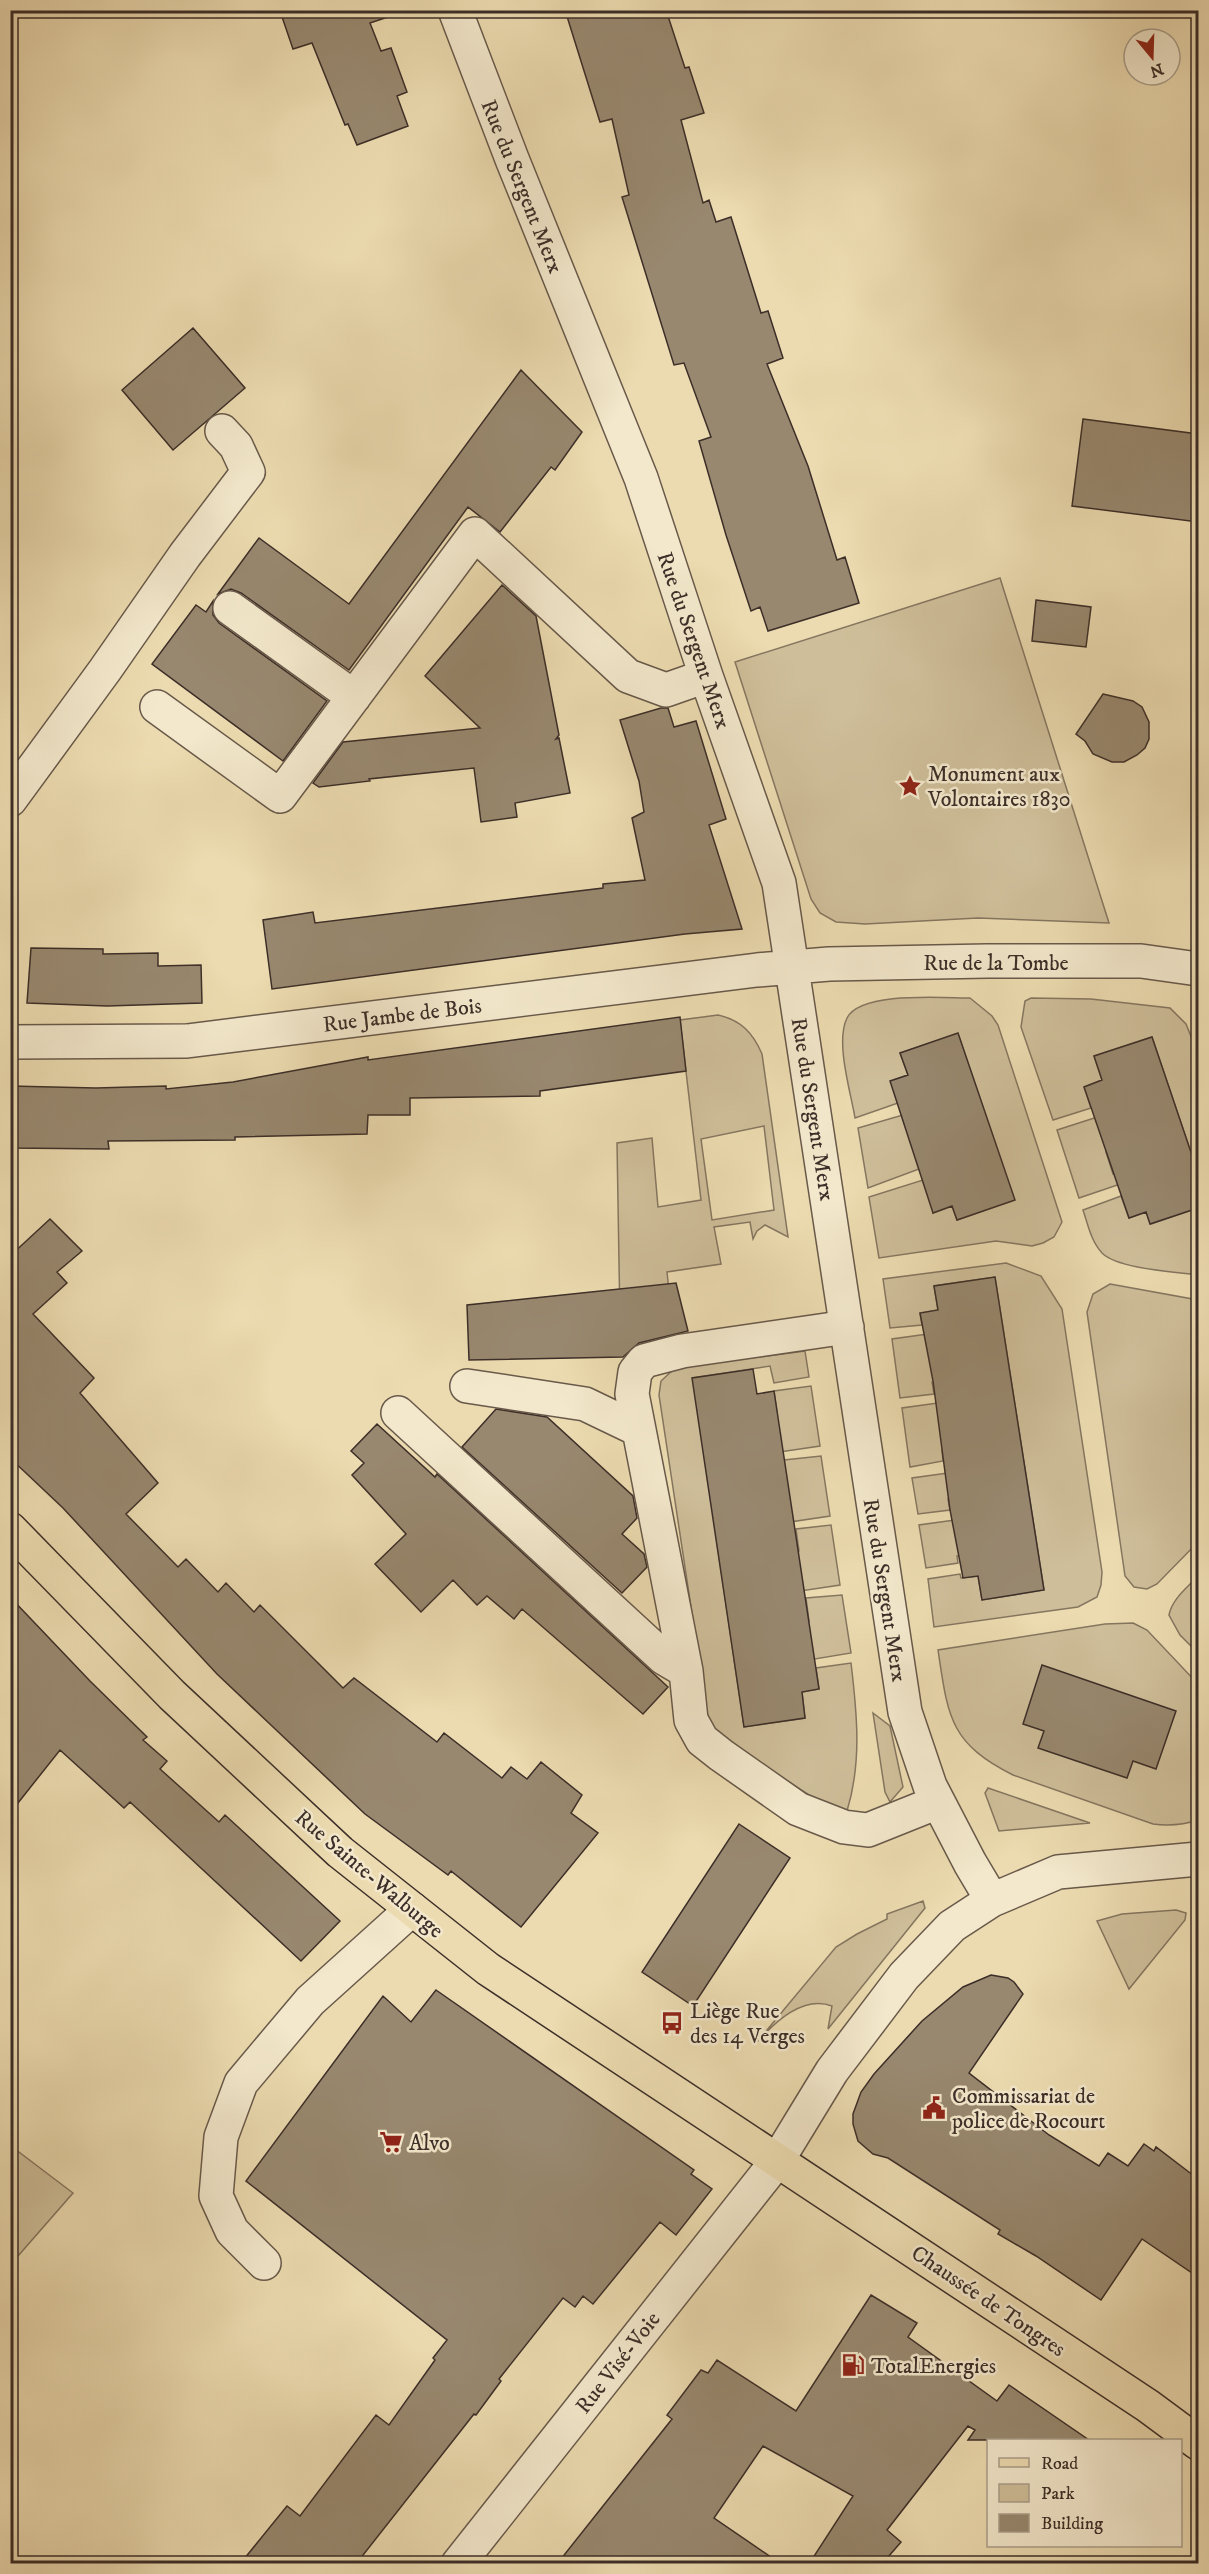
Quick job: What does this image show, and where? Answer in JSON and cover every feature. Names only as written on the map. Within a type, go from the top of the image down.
[{"type":"main road","name":"Rue Sainte-Walburge","points":[[10,1528],[172,1695],[340,1852],[488,1970],[777,2161]]},
{"type":"main road","name":"Chaussée de Tongres","points":[[777,2161],[1118,2386],[1198,2443]]},
{"type":"street","name":"Rue du Sergent Merx","points":[[455,10],[640,478],[706,676],[779,883],[905,1712],[930,1786],[992,1900]]},
{"type":"street","points":[[10,800],[185,555],[248,472],[236,446],[222,430]]},
{"type":"street","points":[[157,707],[280,796],[476,534],[628,676],[666,690],[706,676]]},
{"type":"street","points":[[230,608],[354,696]]},
{"type":"street","name":"Rue de la Tombe","points":[[792,967],[987,961],[1141,961],[1198,969]]},
{"type":"street","name":"Rue Jambe de Bois","points":[[10,1042],[187,1041],[792,967]]},
{"type":"street","points":[[847,1327],[682,1351],[644,1361],[635,1372],[632,1394],[637,1429],[686,1671],[691,1720],[702,1740],[798,1809],[844,1827],[868,1830],[938,1803]]},
{"type":"street","points":[[467,1386],[585,1404],[637,1429]]},
{"type":"street","points":[[398,1413],[664,1658],[686,1671]]},
{"type":"street","points":[[777,2161],[832,2071],[904,1976],[952,1926],[992,1900],[1058,1872],[1198,1859]]},
{"type":"street","points":[[264,2263],[232,2230],[216,2196],[221,2137],[241,2083],[310,2001],[412,1909]]},
{"type":"street","name":"Rue Visé-Voie","points":[[458,2564],[777,2161]]},
{"type":"green space","points":[[1000,578],[1109,923],[978,918],[865,924],[836,922],[820,913],[811,899],[735,662]]},
{"type":"green space","points":[[923,997],[970,998],[992,1016],[998,1025],[1062,1222],[1054,1237],[1032,1246],[996,1241],[879,1258],[869,1197],[942,1174],[933,1213],[952,1206],[957,1220],[1014,1200],[958,1034],[900,1053],[908,1075],[891,1081],[898,1103],[855,1118],[843,1054],[844,1028],[847,1018],[855,1009],[868,1003],[885,1000]]},
{"type":"green space","points":[[1031,998],[1091,999],[1170,1008],[1186,1024],[1198,1054],[1198,1173],[1152,1037],[1094,1056],[1102,1080],[1084,1087],[1091,1108],[1053,1120],[1021,1027],[1025,1001]]},
{"type":"green space","points":[[718,1015],[726,1017],[745,1028],[762,1054],[788,1237],[765,1225],[757,1231],[753,1239],[750,1222],[714,1227],[721,1264],[667,1272],[672,1320],[620,1321],[617,1143],[652,1138],[658,1207],[701,1200],[680,1020]],"holes":[[[764,1126],[774,1210],[712,1220],[701,1139]]]},
{"type":"green space","points":[[920,1110],[919,1169],[868,1188],[858,1128]]},
{"type":"green space","points":[[1113,1112],[1124,1146],[1106,1152],[1113,1174],[1131,1168],[1135,1179],[1079,1198],[1057,1130]]},
{"type":"green space","points":[[1121,1196],[1129,1218],[1146,1212],[1151,1224],[1198,1208],[1198,1275],[1134,1266],[1121,1263],[1102,1253],[1092,1238],[1083,1210]]},
{"type":"green space","points":[[1006,1263],[1041,1276],[1062,1309],[1102,1572],[1101,1585],[1097,1597],[1078,1607],[934,1627],[928,1579],[960,1574],[961,1578],[978,1576],[982,1600],[1044,1590],[995,1277],[934,1286],[938,1310],[920,1313],[922,1325],[890,1328],[883,1279]]},
{"type":"green space","points":[[1110,1284],[1198,1300],[1198,1542],[1157,1584],[1147,1589],[1134,1587],[1125,1576],[1087,1312],[1093,1294]]},
{"type":"green space","points":[[942,1332],[949,1379],[932,1382],[934,1394],[900,1398],[892,1339]]},
{"type":"green space","points":[[805,1351],[809,1377],[774,1383],[770,1366],[693,1378],[744,1727],[805,1718],[802,1692],[819,1689],[816,1668],[851,1663],[857,1737],[855,1774],[847,1811],[835,1812],[719,1736],[711,1727],[659,1395],[661,1381],[675,1368]]},
{"type":"green space","points":[[811,1386],[820,1446],[766,1454],[760,1415],[777,1412],[774,1391]]},
{"type":"green space","points":[[952,1401],[959,1448],[942,1450],[943,1461],[910,1467],[902,1408]]},
{"type":"green space","points":[[821,1456],[830,1516],[776,1524],[784,1460]]},
{"type":"green space","points":[[962,1471],[966,1496],[948,1499],[950,1510],[918,1514],[912,1478]]},
{"type":"green space","points":[[969,1518],[975,1554],[957,1556],[958,1563],[926,1568],[919,1525]]},
{"type":"green space","points":[[831,1525],[840,1585],[787,1593],[781,1555],[799,1551],[796,1529]]},
{"type":"green space","points":[[1198,1576],[1198,1653],[1180,1635],[1169,1615],[1177,1599]]},
{"type":"green space","points":[[842,1595],[851,1653],[797,1662],[791,1624],[809,1621],[806,1598]]},
{"type":"green space","points":[[1133,1623],[1147,1630],[1198,1684],[1198,1820],[1176,1825],[1153,1824],[1013,1775],[992,1763],[964,1739],[949,1710],[938,1650],[1105,1624]]},
{"type":"green space","points":[[873,1713],[890,1726],[903,1787],[890,1802],[885,1792]]},
{"type":"green space","points":[[988,1788],[1090,1823],[999,1831],[985,1793]]},
{"type":"green space","points":[[923,1901],[925,1908],[828,2029],[832,2006],[811,2004],[790,2012],[757,2042],[836,1947],[887,1919],[887,1914]]},
{"type":"green space","points":[[1176,1910],[1186,1913],[1185,1920],[1129,1989],[1097,1921],[1122,1914]]},
{"type":"green space","points":[[11,2146],[73,2193],[11,2264]]},
{"type":"building","points":[[565,10],[666,10],[685,68],[689,67],[704,113],[681,120],[703,203],[709,200],[716,222],[731,217],[761,313],[768,311],[783,358],[767,364],[808,466],[837,560],[845,557],[859,603],[768,631],[760,607],[751,611],[699,441],[711,437],[684,363],[674,365],[622,197],[629,195],[612,119],[600,122]]},
{"type":"building","points":[[280,11],[387,11],[388,17],[370,23],[381,51],[391,48],[407,92],[397,96],[408,126],[357,145],[348,124],[345,125],[312,43],[293,49]]},
{"type":"building","points":[[193,328],[245,388],[173,450],[122,390]]},
{"type":"building","points":[[521,370],[582,432],[555,470],[551,467],[500,532],[468,507],[349,670],[241,593],[231,589],[218,594],[259,538],[349,604]]},
{"type":"building","points":[[1083,419],[1198,434],[1198,522],[1072,506]]},
{"type":"building","points":[[502,585],[536,616],[559,735],[556,739],[559,738],[570,793],[515,803],[517,817],[481,822],[474,768],[369,779],[370,781],[319,787],[313,783],[343,742],[480,728],[425,676]]},
{"type":"building","points":[[1036,600],[1091,607],[1086,647],[1032,641]]},
{"type":"building","points":[[213,601],[213,615],[219,623],[327,701],[283,761],[152,664],[196,605],[206,612]]},
{"type":"building","points":[[1103,694],[1133,701],[1142,707],[1149,722],[1149,739],[1145,748],[1124,762],[1112,762],[1093,754],[1085,741],[1076,734]]},
{"type":"building","points":[[668,708],[674,727],[696,721],[726,819],[709,825],[742,929],[685,934],[272,989],[263,920],[313,912],[315,923],[603,888],[603,884],[645,880],[632,818],[644,812],[639,781],[620,720]]},
{"type":"building","points":[[31,948],[103,949],[103,954],[158,953],[158,966],[201,965],[202,1003],[107,1006],[27,1003]]},
{"type":"building","points":[[680,1017],[686,1071],[540,1091],[540,1096],[410,1098],[410,1115],[368,1115],[367,1134],[235,1137],[235,1140],[108,1141],[109,1149],[10,1148],[10,1086],[96,1088],[166,1086],[166,1089],[233,1082],[368,1057],[368,1060]]},
{"type":"building","points":[[958,1033],[1015,1200],[957,1220],[952,1206],[933,1213],[890,1081],[908,1075],[900,1053]]},
{"type":"building","points":[[1152,1037],[1198,1173],[1198,1208],[1150,1224],[1146,1212],[1129,1218],[1084,1087],[1102,1080],[1094,1056]]},
{"type":"building","points":[[50,1219],[82,1251],[57,1272],[67,1283],[33,1314],[94,1378],[80,1393],[158,1483],[126,1514],[178,1567],[186,1559],[218,1592],[226,1583],[254,1612],[260,1605],[343,1688],[354,1678],[437,1742],[444,1733],[502,1778],[511,1767],[527,1779],[541,1762],[582,1795],[571,1813],[598,1833],[521,1927],[451,1871],[448,1875],[365,1814],[217,1674],[63,1508],[10,1458],[10,1256]]},
{"type":"building","points":[[995,1277],[1044,1590],[982,1600],[978,1576],[963,1578],[950,1510],[933,1381],[920,1313],[938,1310],[934,1286]]},
{"type":"building","points":[[676,1283],[688,1331],[639,1343],[623,1357],[469,1360],[467,1305]]},
{"type":"building","points":[[753,1369],[757,1394],[774,1391],[819,1689],[802,1692],[805,1718],[744,1727],[692,1378]]},
{"type":"building","points":[[496,1409],[547,1417],[633,1496],[637,1518],[622,1534],[644,1554],[647,1567],[622,1593],[462,1447]]},
{"type":"building","points":[[377,1424],[435,1477],[437,1474],[668,1687],[643,1714],[522,1609],[514,1619],[487,1596],[477,1605],[453,1580],[421,1612],[375,1564],[406,1534],[352,1475],[364,1463],[351,1451]]},
{"type":"building","points":[[10,1597],[147,1737],[143,1740],[167,1761],[160,1769],[219,1822],[225,1815],[340,1921],[301,1961],[130,1802],[124,1808],[60,1750],[10,1813]]},
{"type":"building","points":[[1042,1665],[1176,1711],[1156,1769],[1133,1761],[1127,1778],[1038,1748],[1044,1731],[1023,1724]]},
{"type":"building","points":[[739,1824],[790,1858],[693,2006],[642,1972]]},
{"type":"building","points":[[991,1975],[1008,1978],[1023,1994],[969,2073],[1049,2135],[1099,2166],[1108,2153],[1128,2166],[1144,2144],[1154,2151],[1156,2147],[1198,2179],[1198,2277],[1142,2239],[1101,2300],[1036,2256],[998,2234],[1000,2230],[888,2158],[873,2154],[858,2141],[853,2124],[853,2114],[861,2092],[874,2074],[922,2021],[963,1987]]},
{"type":"building","points":[[436,1990],[694,2170],[691,2174],[712,2189],[676,2235],[660,2222],[593,2304],[583,2296],[575,2307],[563,2298],[499,2379],[501,2381],[476,2415],[474,2414],[356,2564],[240,2564],[287,2506],[300,2516],[376,2415],[389,2425],[447,2340],[246,2181],[383,1996],[411,2022]]},
{"type":"building","points":[[871,2295],[917,2323],[908,2337],[997,2401],[1009,2385],[1088,2439],[968,2440],[975,2430],[968,2426],[887,2530],[901,2542],[882,2564],[809,2564],[853,2496],[763,2446],[714,2518],[781,2564],[557,2564],[672,2419],[667,2415],[701,2370],[708,2373],[717,2360],[796,2411]]},
{"type":"place","name":"Monument aux Volontaires 1830","points":[[910,786]]},
{"type":"place","name":"Liège Rue des 14 Verges","points":[[672,2023]]},
{"type":"place","name":"Commissariat de police de Rocourt","points":[[934,2108]]},
{"type":"place","name":"Alvo","points":[[391,2142]]},
{"type":"place","name":"TotalEnergies","points":[[853,2365]]}]
